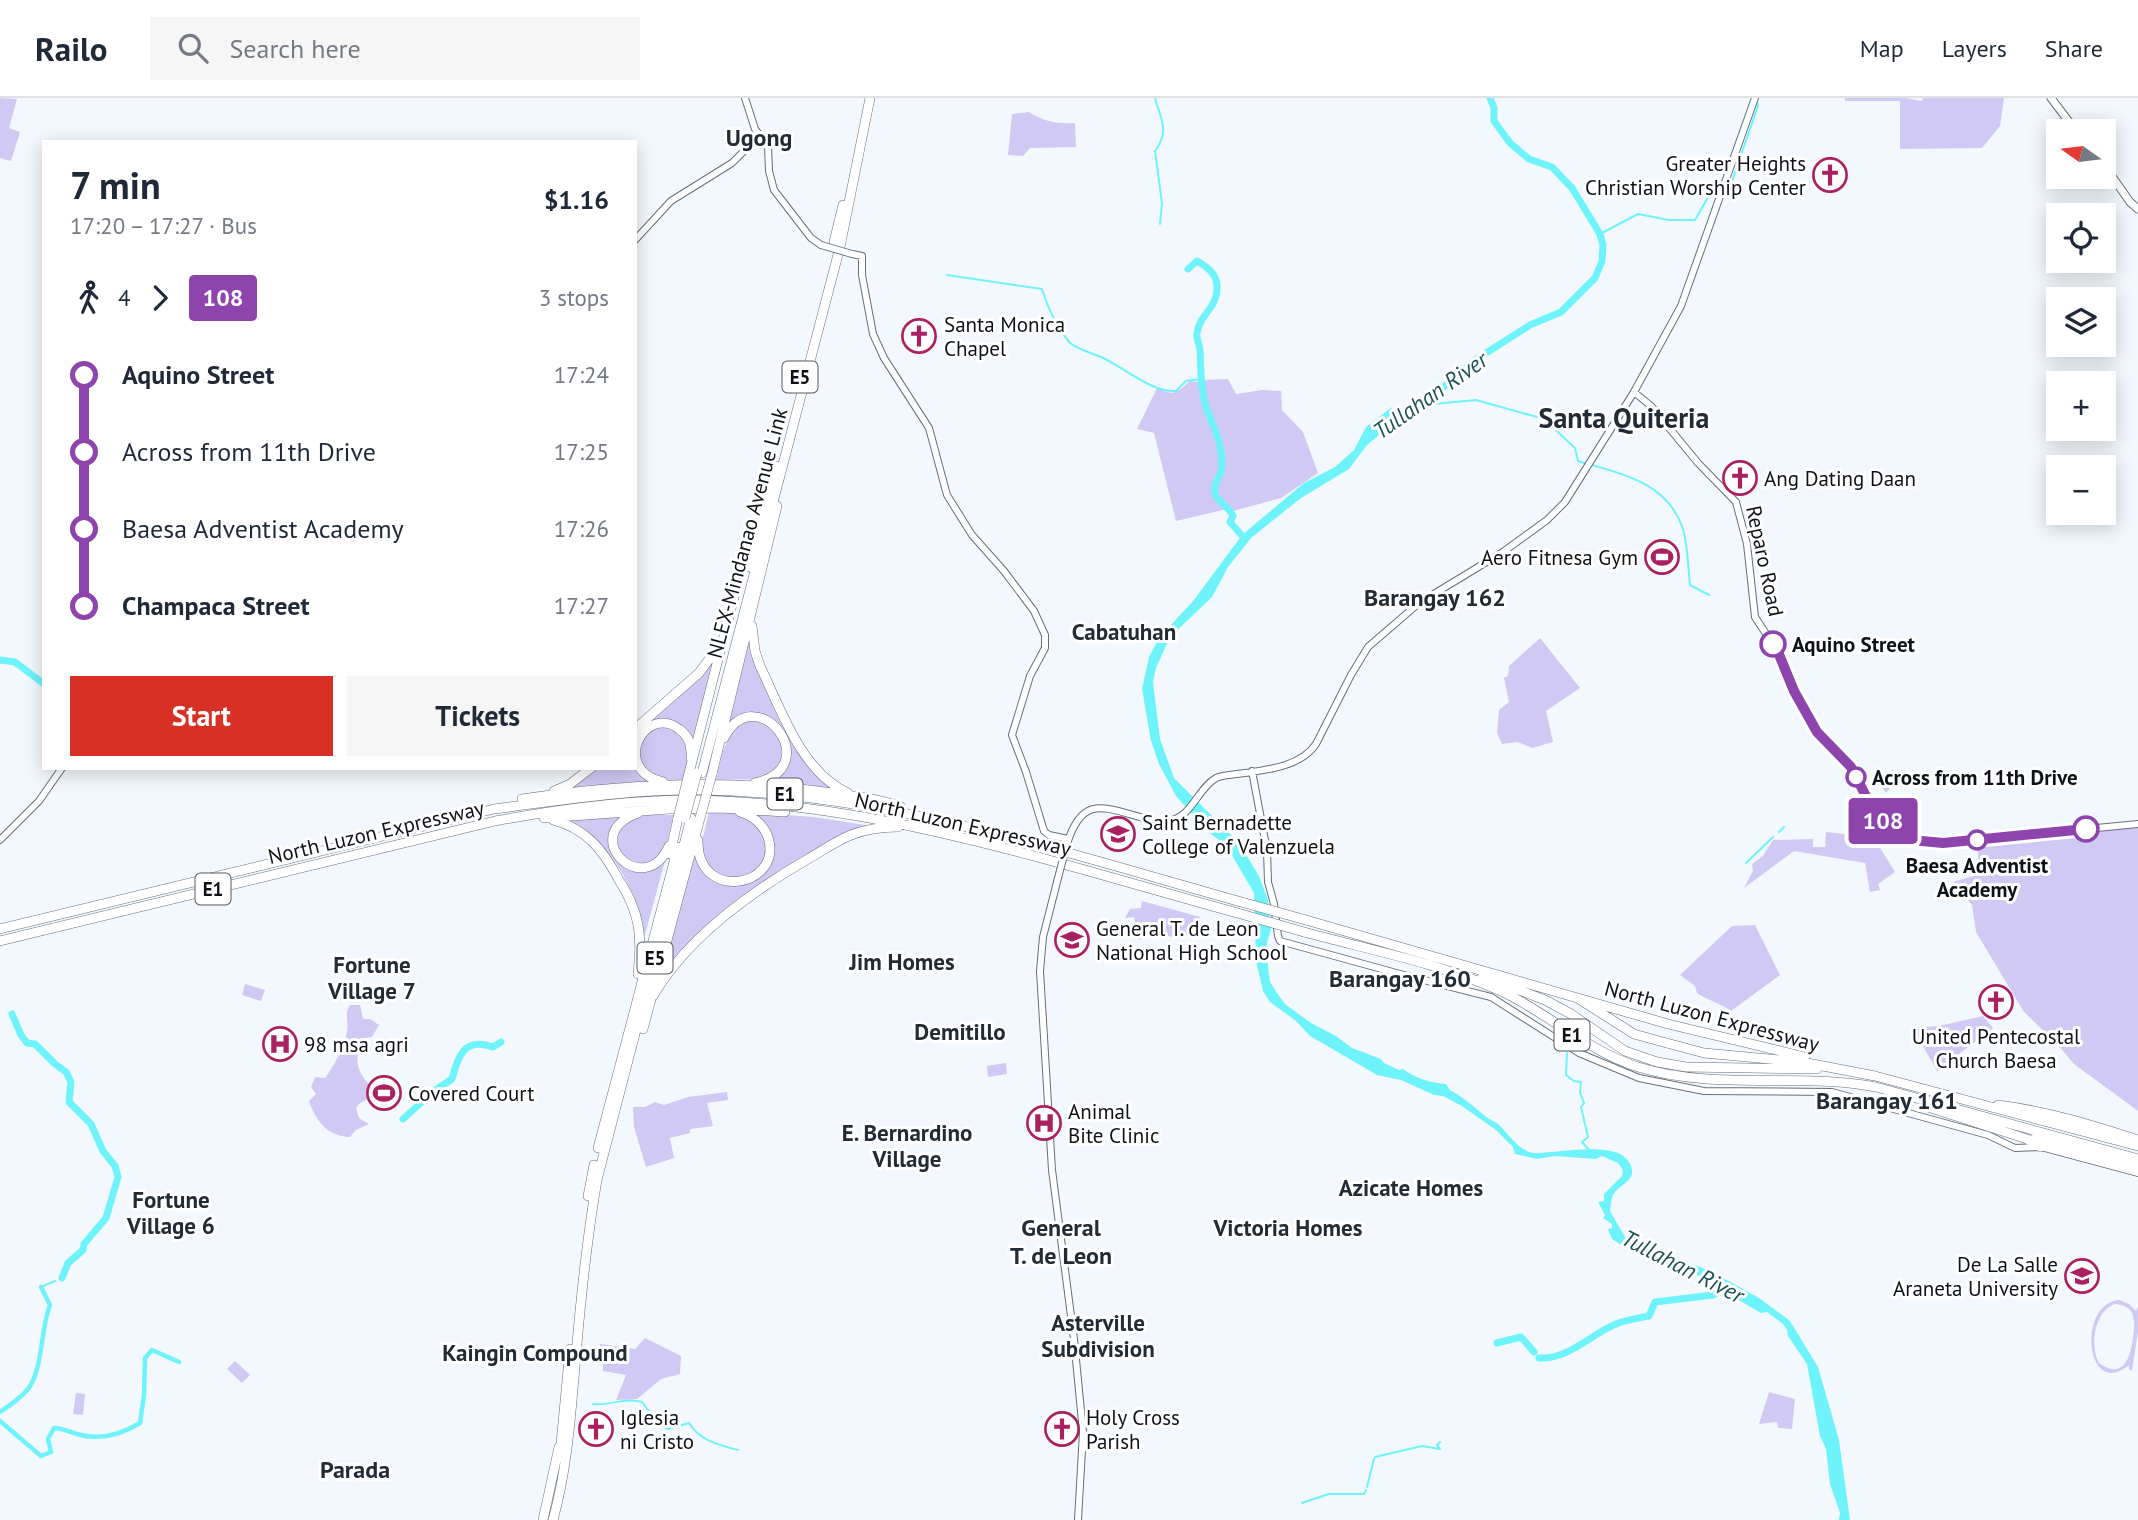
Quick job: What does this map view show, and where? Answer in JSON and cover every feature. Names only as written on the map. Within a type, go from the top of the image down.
[{"type":"highway","name":"NLEX-Mindanao Avenue Link","points":[[698,773],[834,246],[864,98]]},
{"type":"highway","name":"NLEX-Mindanao Avenue Link","points":[[698,773],[840,247],[870,98]]},
{"type":"highway","points":[[717,753],[774,522],[785,456]]},
{"type":"highway","points":[[698,773],[744,558],[766,502]]},
{"type":"highway","points":[[759,581],[752,634],[760,666],[810,763],[833,785],[856,796]]},
{"type":"highway","points":[[637,727],[708,664],[722,641],[729,619]]},
{"type":"highway","points":[[698,773],[717,753],[729,729],[738,721],[753,717],[762,718],[780,731],[787,750],[783,764],[779,771],[764,780],[743,784]]},
{"type":"highway","points":[[637,744],[648,729],[664,723],[682,731],[690,744],[698,773]]},
{"type":"highway","points":[[637,757],[639,766],[653,779],[675,784]]},
{"type":"highway","points":[[543,796],[562,789],[588,770]]},
{"type":"highway","name":"E5","points":[[551,1520],[559,1498],[570,1429],[587,1238],[606,1143],[691,818],[698,773]]},
{"type":"highway","points":[[494,809],[519,800],[586,790],[675,784],[743,784],[856,796],[896,805],[929,817]]},
{"type":"highway","name":"North Luzon Expressway","points":[[0,929],[494,809],[625,793],[702,790],[818,797],[929,817],[1306,920],[1679,1028],[1804,1057],[1836,1068]]},
{"type":"highway","name":"North Luzon Expressway","points":[[0,941],[495,821],[577,808],[687,800],[754,803],[914,826],[1469,978],[1505,993],[1587,1043],[1637,1066],[1695,1079],[1853,1083],[1876,1087],[2138,1158]]},
{"type":"highway","points":[[691,818],[698,852],[708,871],[729,882],[753,877],[767,860],[767,836],[760,823],[748,815],[721,808]]},
{"type":"highway","points":[[495,821],[646,810],[721,808],[825,812]]},
{"type":"highway","points":[[646,810],[622,820],[614,834],[614,851],[618,858],[630,866],[644,868],[658,862],[691,818]]},
{"type":"highway","points":[[616,1077],[619,1049],[638,974],[691,818]]},
{"type":"highway","points":[[619,1098],[653,996],[691,818]]},
{"type":"highway","name":"E5","points":[[551,1520],[564,1428],[581,1237],[591,1179],[616,1077],[691,818]]},
{"type":"highway","points":[[530,819],[551,820],[578,829],[605,854],[635,913],[640,943],[638,974]]},
{"type":"highway","points":[[653,996],[663,978],[678,962],[720,920],[756,890],[852,835],[879,828],[914,826]]},
{"type":"highway","name":"North Luzon Expressway","points":[[1431,956],[1545,1000],[1578,1018],[1625,1051],[1657,1062],[1686,1067],[1836,1068]]},
{"type":"highway","name":"North Luzon Expressway","points":[[1578,999],[1634,1034],[1704,1053],[1802,1062],[1836,1068],[2138,1146]]},
{"type":"highway","points":[[1853,1083],[2035,1142],[2138,1167]]},
{"type":"highway","points":[[1965,1101],[2020,1108],[2095,1126],[2138,1140]]},
{"type":"highway","points":[[543,1520],[564,1428]]},
{"type":"main road","points":[[745,98],[747,110],[759,136],[768,146],[769,172],[774,190],[811,238],[821,245],[862,256],[861,266],[876,343],[929,428],[947,495],[972,535],[1034,611],[1045,635],[1046,642],[1030,676],[1013,732],[1044,831],[1068,841]]},
{"type":"main road","points":[[1077,1520],[1083,1432],[1052,1170],[1040,964],[1045,927],[1076,820],[1084,811],[1105,809],[1164,822],[1172,821],[1186,813],[1216,778],[1281,766],[1308,754],[1368,647],[1419,603],[1495,558],[1558,511],[1634,392],[1681,306],[1755,98]]},
{"type":"main road","points":[[2051,98],[2067,119]]},
{"type":"main road","points":[[637,238],[671,201],[732,163],[759,136]]},
{"type":"main road","points":[[2116,177],[2138,208]]},
{"type":"main road","name":"Reparo Road","points":[[1634,392],[1651,406],[1698,463],[1736,502],[1747,544],[1755,617],[1778,652],[1794,691],[1817,732],[1851,767],[1871,806],[1901,839],[1920,842],[1973,841],[2138,824]]},
{"type":"main road","points":[[0,839],[39,801],[61,770]]},
{"type":"main road","points":[[1252,771],[1267,851],[1268,882],[1275,904],[1280,940],[1491,997],[1579,1053],[1639,1078],[1704,1091],[1832,1092],[1988,1135],[2015,1148],[2045,1144],[2138,1173]]},
{"type":"shaded area","points":[[0,98],[17,99],[9,128],[20,132],[11,161],[0,158]]},
{"type":"shaded area","points":[[1845,98],[1905,98],[1922,101],[1923,98],[2004,98],[2000,126],[1982,148],[1900,149],[1900,101],[1845,101]]},
{"type":"shaded area","points":[[1029,112],[1051,122],[1075,123],[1076,147],[1030,148],[1023,156],[1008,155],[1012,114]]},
{"type":"shaded area","points":[[1228,379],[1236,394],[1262,390],[1281,391],[1282,410],[1303,432],[1318,473],[1281,498],[1233,511],[1217,493],[1217,482],[1223,473],[1224,465],[1222,439],[1207,406],[1202,380]]},
{"type":"shaded area","points":[[1190,381],[1199,382],[1205,410],[1218,437],[1220,470],[1213,481],[1213,494],[1227,509],[1176,521],[1154,433],[1137,429],[1157,388],[1175,392]]},
{"type":"shaded area","points":[[750,637],[799,751],[839,792],[759,783],[765,782],[789,751],[762,717],[728,728]]},
{"type":"shaded area","points":[[1540,638],[1580,688],[1546,711],[1553,742],[1532,748],[1518,742],[1502,744],[1497,733],[1499,710],[1509,702],[1504,678],[1508,676],[1509,666]]},
{"type":"shaded area","points":[[721,647],[699,731],[692,743],[665,722],[637,742],[637,730]]},
{"type":"shaded area","points":[[750,721],[766,723],[782,739],[781,764],[763,779],[716,780],[729,737],[741,725]]},
{"type":"shaded area","points":[[660,726],[684,736],[689,757],[683,780],[665,780],[644,771],[638,755],[643,735]]},
{"type":"shaded area","points":[[637,769],[653,781],[563,792],[592,770]]},
{"type":"shaded area","points":[[1893,770],[1898,778],[1886,793],[1878,781]]},
{"type":"shaded area","points":[[709,812],[743,815],[754,822],[763,836],[766,852],[760,867],[753,873],[732,880],[708,868],[701,845]]},
{"type":"shaded area","points":[[745,812],[814,817],[878,827],[861,830],[755,889],[660,980],[696,849],[697,859],[709,876],[754,879],[772,843]]},
{"type":"shaded area","points":[[631,813],[615,827],[619,861],[642,871],[665,861],[644,938],[639,912],[617,864],[596,840],[563,819]]},
{"type":"shaded area","points":[[639,815],[674,815],[665,850],[651,863],[628,859],[623,856],[618,844],[621,828]]},
{"type":"shaded area","points":[[2138,827],[2138,1111],[2074,1064],[2024,1012],[1976,932],[1972,905],[1953,882],[1980,874],[1977,843]]},
{"type":"shaded area","points":[[1826,832],[1879,838],[1879,846],[1895,872],[1878,884],[1880,890],[1870,892],[1865,863],[1794,851],[1744,888],[1753,871],[1752,864],[1763,856],[1773,840],[1813,839],[1813,847],[1825,847]]},
{"type":"shaded area","points":[[1142,901],[1200,917],[1199,929],[1178,939],[1156,932],[1139,940],[1134,917],[1125,918],[1130,909],[1141,908]]},
{"type":"shaded area","points":[[1755,925],[1780,975],[1731,1011],[1697,993],[1695,986],[1680,975],[1732,926]]},
{"type":"shaded area","points":[[245,984],[265,990],[261,1001],[242,995]]},
{"type":"shaded area","points":[[350,1005],[360,1005],[363,1019],[370,1019],[379,1025],[372,1037],[365,1038],[360,1046],[357,1061],[361,1074],[376,1092],[376,1095],[356,1108],[359,1118],[369,1124],[356,1130],[350,1137],[335,1134],[324,1126],[309,1101],[316,1094],[311,1087],[315,1077],[325,1078],[341,1050],[347,1032],[347,1012]]},
{"type":"shaded area","points":[[1983,1016],[1993,1028],[1937,1071],[1913,1028],[1939,1026]]},
{"type":"shaded area","points":[[1006,1063],[1007,1074],[988,1077],[987,1066]]},
{"type":"shaded area","points":[[727,1092],[728,1100],[707,1103],[713,1126],[690,1129],[690,1133],[670,1138],[674,1158],[646,1167],[634,1127],[633,1107],[645,1107],[655,1102],[664,1105],[688,1097]]},
{"type":"shaded area","points":[[2119,1300],[2136,1311],[2138,1306],[2138,1331],[2132,1370],[2129,1370],[2129,1365],[2114,1373],[2103,1371],[2096,1361],[2092,1348],[2092,1332],[2096,1317],[2105,1305]],"holes":[[[2115,1304],[2122,1305],[2133,1314],[2132,1344],[2125,1364],[2120,1368],[2108,1368],[2099,1363],[2094,1338],[2103,1313]]]},
{"type":"shaded area","points":[[645,1338],[681,1356],[680,1374],[661,1379],[637,1399],[616,1400],[626,1375],[603,1371],[600,1344],[635,1349]]},
{"type":"shaded area","points":[[235,1361],[250,1375],[242,1383],[227,1369]]},
{"type":"shaded area","points":[[1769,1392],[1795,1399],[1792,1429],[1778,1428],[1777,1422],[1759,1424]]},
{"type":"shaded area","points":[[76,1393],[85,1394],[83,1415],[73,1414]]},
{"type":"water","points":[[1392,407],[1391,420],[1396,426],[1367,445],[1349,469],[1301,498],[1251,538],[1228,567],[1212,597],[1170,637],[1156,668],[1153,682],[1160,739],[1174,778],[1239,843],[1259,876],[1268,900],[1271,930],[1267,942],[1270,982],[1285,1004],[1352,1048],[1381,1059],[1399,1070],[1403,1069],[1429,1081],[1446,1084],[1450,1090],[1497,1123],[1519,1146],[1529,1152],[1588,1149],[1615,1152],[1625,1157],[1631,1166],[1631,1175],[1615,1191],[1610,1211],[1625,1237],[1708,1270],[1759,1298],[1790,1321],[1818,1367],[1839,1440],[1850,1520],[1839,1520],[1840,1513],[1830,1484],[1826,1449],[1820,1436],[1807,1364],[1783,1324],[1767,1312],[1761,1313],[1737,1299],[1723,1286],[1704,1280],[1650,1254],[1629,1250],[1612,1239],[1608,1229],[1612,1228],[1612,1224],[1603,1218],[1605,1215],[1598,1202],[1604,1201],[1604,1194],[1622,1176],[1623,1170],[1618,1163],[1602,1156],[1596,1159],[1554,1156],[1537,1159],[1515,1154],[1513,1147],[1496,1130],[1462,1106],[1401,1080],[1377,1075],[1310,1036],[1296,1021],[1270,1002],[1263,991],[1256,961],[1254,893],[1226,845],[1207,831],[1176,796],[1159,764],[1151,741],[1142,689],[1149,657],[1159,638],[1194,600],[1242,535],[1304,483],[1335,467],[1354,450],[1366,427]]},
{"type":"waterway","points":[[1155,98],[1163,131],[1155,151],[1162,203],[1160,224]]},
{"type":"waterway","name":"Tullahan River","points":[[1385,424],[1423,405],[1475,360],[1530,325],[1561,312],[1595,278],[1602,261],[1603,245],[1600,234],[1572,188],[1552,167],[1529,159],[1510,143],[1494,121],[1494,108],[1490,98]]},
{"type":"waterway","points":[[1725,186],[1731,184],[1758,106],[1757,102]]},
{"type":"waterway","points":[[1600,234],[1638,214],[1669,220],[1695,220],[1711,192],[1720,188]]},
{"type":"waterway","points":[[1188,269],[1197,261],[1210,271],[1217,285],[1215,300],[1201,321],[1197,333],[1201,383],[1222,456],[1222,469],[1215,488],[1216,496],[1231,513],[1233,516],[1230,522],[1245,539]]},
{"type":"waterway","points":[[947,275],[1042,289],[1053,317],[1072,345],[1099,356],[1158,388],[1176,391],[1186,381],[1200,379]]},
{"type":"waterway","points":[[1423,405],[1476,400],[1544,419],[1575,448],[1578,461],[1587,464]]},
{"type":"waterway","points":[[1592,465],[1646,485],[1667,501],[1684,533],[1690,585],[1709,595]]},
{"type":"waterway","points":[[0,660],[15,662],[42,682]]},
{"type":"waterway","points":[[1779,832],[1784,827]]},
{"type":"waterway","points":[[1746,863],[1773,837]]},
{"type":"waterway","points":[[12,1014],[27,1043],[35,1044],[66,1072],[71,1082],[69,1102],[91,1124],[103,1151],[115,1166],[118,1177],[106,1218],[84,1244],[83,1250],[68,1263],[62,1278]]},
{"type":"waterway","points":[[403,1119],[452,1079],[460,1056],[469,1046],[476,1044],[493,1047],[501,1042]]},
{"type":"waterway","points":[[1567,1053],[1566,1075],[1581,1082],[1580,1093],[1584,1103],[1581,1107],[1588,1137],[1582,1142],[1590,1151]]},
{"type":"waterway","points":[[41,1287],[55,1281]]},
{"type":"waterway","points":[[1539,1358],[1560,1355],[1616,1324],[1649,1316],[1655,1302],[1713,1295],[1727,1286]]},
{"type":"waterway","points":[[0,1412],[24,1393],[34,1377],[50,1305],[41,1287]]},
{"type":"waterway","points":[[1497,1343],[1521,1337],[1534,1352]]},
{"type":"waterway","points":[[0,1421],[41,1456],[51,1452],[48,1439],[54,1428],[89,1436],[119,1433],[140,1423],[145,1358],[152,1350],[179,1362]]},
{"type":"waterway","points":[[593,1404],[630,1400],[642,1402],[658,1423],[667,1429],[689,1423],[704,1438],[738,1450]]},
{"type":"waterway","points":[[1375,1457],[1422,1446],[1440,1449],[1437,1445],[1440,1442]]},
{"type":"waterway","points":[[1367,1487],[1374,1459]]},
{"type":"waterway","points":[[1302,1503],[1329,1494],[1364,1494],[1366,1490]]},
{"type":"bus line","name":"108","points":[[1773,644],[1794,691],[1817,732],[1851,767],[1877,815],[1901,839],[1943,843],[2086,829]]},
{"type":"place","name":"Greater Heights Christian Worship Center","points":[[1830,175]]},
{"type":"place","name":"Santa Monica Chapel","points":[[919,336]]},
{"type":"place","name":"Ang Dating Daan","points":[[1740,478]]},
{"type":"place","name":"Aero Fitnesa Gym","points":[[1662,557]]},
{"type":"place","name":"Aquino Street","points":[[1773,644]]},
{"type":"place","name":"Across from 11th Drive","points":[[1856,777]]},
{"type":"place","name":"Saint Bernadette College of Valenzuela","points":[[1118,834]]},
{"type":"place","name":"Baesa Adventist Academy","points":[[1977,840]]},
{"type":"place","name":"General T. de Leon National High School","points":[[1072,940]]},
{"type":"place","name":"United Pentecostal Church Baesa","points":[[1996,1002]]},
{"type":"place","name":"98 msa agri","points":[[280,1044]]},
{"type":"place","name":"Covered Court","points":[[384,1093]]},
{"type":"place","name":"Animal Bite Clinic","points":[[1044,1123]]},
{"type":"place","name":"De La Salle Araneta University","points":[[2082,1276]]},
{"type":"place","name":"Iglesia ni Cristo","points":[[596,1429]]},
{"type":"place","name":"Holy Cross Parish","points":[[1062,1429]]},
{"type":"district","name":"Ugong","points":[[759,137]]},
{"type":"district","name":"Santa Quiteria","points":[[1624,417]]},
{"type":"district","name":"Barangay 162","points":[[1435,597]]},
{"type":"district","name":"Cabatuhan","points":[[1124,631]]},
{"type":"district","name":"Jim Homes","points":[[902,961]]},
{"type":"district","name":"Fortune Village 7","points":[[372,977]]},
{"type":"district","name":"Barangay 160","points":[[1400,978]]},
{"type":"district","name":"Demitillo","points":[[960,1031]]},
{"type":"district","name":"Barangay 161","points":[[1887,1100]]},
{"type":"district","name":"E. Bernardino Village","points":[[907,1145]]},
{"type":"district","name":"Azicate Homes","points":[[1411,1187]]},
{"type":"district","name":"Fortune Village 6","points":[[171,1212]]},
{"type":"district","name":"Victoria Homes","points":[[1288,1227]]},
{"type":"district","name":"General T. de Leon","points":[[1061,1241]]},
{"type":"district","name":"Asterville Subdivision","points":[[1098,1335]]},
{"type":"district","name":"Kaingin Compound","points":[[535,1352]]},
{"type":"district","name":"Parada","points":[[355,1469]]}]
